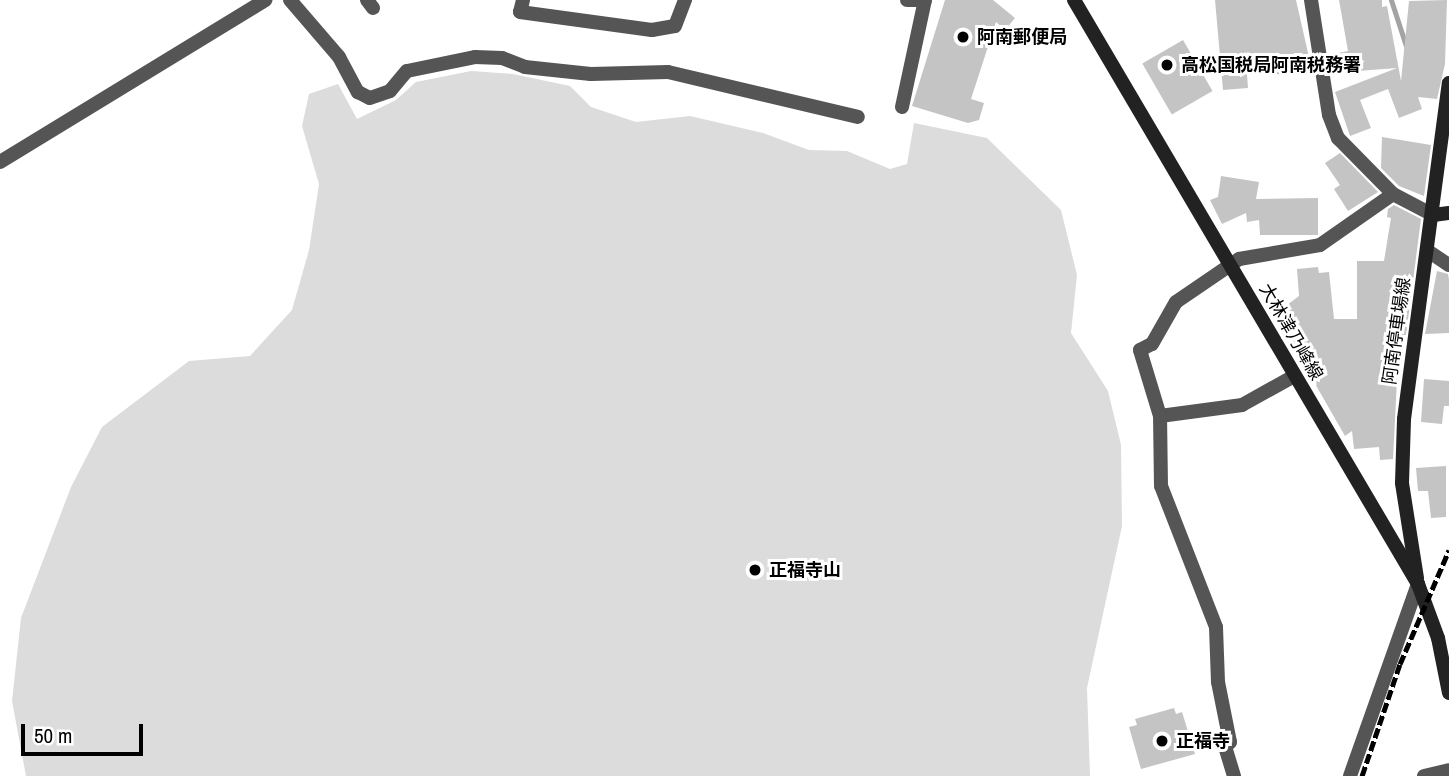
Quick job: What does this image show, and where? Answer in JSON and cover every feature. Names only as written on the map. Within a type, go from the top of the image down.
[{"type":"main road","name":"大林津乃峰線","points":[[1074,0],[1418,584],[1438,638],[1449,693]]},
{"type":"main road","name":"阿南停車場線","points":[[1418,584],[1402,483],[1404,419],[1449,83]]},
{"type":"main road","points":[[1433,215],[1449,213]]},
{"type":"street","points":[[0,162],[265,0]]},
{"type":"street","points":[[290,0],[339,57],[358,92],[370,98],[390,91],[407,71],[475,57],[502,58],[525,67],[591,74],[668,72],[858,117]]},
{"type":"street","points":[[523,0],[520,12],[652,30],[675,26],[685,0]]},
{"type":"street","points":[[902,107],[925,0],[907,0]]},
{"type":"street","points":[[1311,0],[1329,115],[1338,138],[1392,194],[1433,215]]},
{"type":"street","points":[[1234,776],[1225,747],[1230,742],[1219,681],[1216,628],[1161,486],[1160,416],[1140,350],[1152,344],[1176,302],[1230,265],[1247,257],[1320,245],[1392,194]]},
{"type":"street","points":[[1428,251],[1449,265]]},
{"type":"street","points":[[1160,416],[1242,405],[1294,376]]},
{"type":"street","points":[[1349,776],[1418,584]]},
{"type":"street","points":[[1424,776],[1449,771]]},
{"type":"shaded area","points":[[471,71],[513,74],[570,86],[591,107],[636,122],[690,116],[763,133],[809,150],[847,151],[890,169],[907,164],[914,123],[987,138],[1061,210],[1077,275],[1071,333],[1108,391],[1121,445],[1122,526],[1087,688],[1090,776],[26,776],[12,701],[21,618],[71,487],[102,427],[189,361],[250,356],[292,310],[309,250],[319,184],[302,126],[309,94],[338,84],[357,119],[396,100],[416,82]]},
{"type":"building","points":[[945,0],[993,0],[1015,18],[1005,30],[996,22],[971,99],[984,103],[979,120],[968,123],[912,106]]},
{"type":"building","points":[[1215,0],[1296,0],[1313,75],[1247,74],[1248,88],[1223,90]]},
{"type":"building","points":[[1339,0],[1382,0],[1382,7],[1387,6],[1401,81],[1409,1],[1447,0],[1445,64],[1437,99],[1418,97],[1422,109],[1399,118],[1388,89],[1360,100],[1371,128],[1350,136],[1335,92],[1397,68],[1332,73],[1329,55],[1348,51]]},
{"type":"building","points":[[1183,40],[1212,91],[1172,115],[1142,64]]},
{"type":"building","points":[[1382,137],[1431,145],[1424,196],[1399,186],[1381,168]]},
{"type":"building","points":[[1340,153],[1378,192],[1348,211],[1334,189],[1340,185],[1325,163]]},
{"type":"building","points":[[1221,176],[1259,182],[1256,199],[1318,198],[1318,235],[1260,235],[1259,220],[1247,222],[1246,213],[1222,224],[1210,200],[1218,197]]},
{"type":"building","points":[[1394,205],[1421,219],[1406,335],[1401,335],[1402,360],[1398,360],[1393,459],[1380,460],[1379,447],[1354,449],[1352,431],[1345,436],[1275,314],[1299,296],[1297,269],[1318,267],[1319,273],[1329,272],[1334,319],[1357,319],[1357,261],[1384,261],[1391,218],[1387,217],[1388,209]]},
{"type":"building","points":[[1437,271],[1448,274],[1449,333],[1425,334]]},
{"type":"building","points":[[1424,379],[1449,381],[1449,406],[1444,406],[1442,424],[1421,422]]},
{"type":"building","points":[[1446,466],[1446,517],[1431,518],[1428,491],[1418,491],[1416,468]]},
{"type":"building","name":"正福寺","points":[[1174,708],[1176,714],[1182,712],[1195,754],[1141,769],[1129,727],[1137,725],[1135,719]]},
{"type":"waterway","points":[[1391,0],[1407,49]]},
{"type":"railway","points":[[1362,776],[1400,664],[1449,550]]},
{"type":"place","name":"阿南郵便局","points":[[963,37]]},
{"type":"place","name":"高松国税局阿南税務署","points":[[1167,65]]},
{"type":"place","name":"正福寺山","points":[[755,570]]},
{"type":"place","name":"正福寺","points":[[1162,741]]}]
